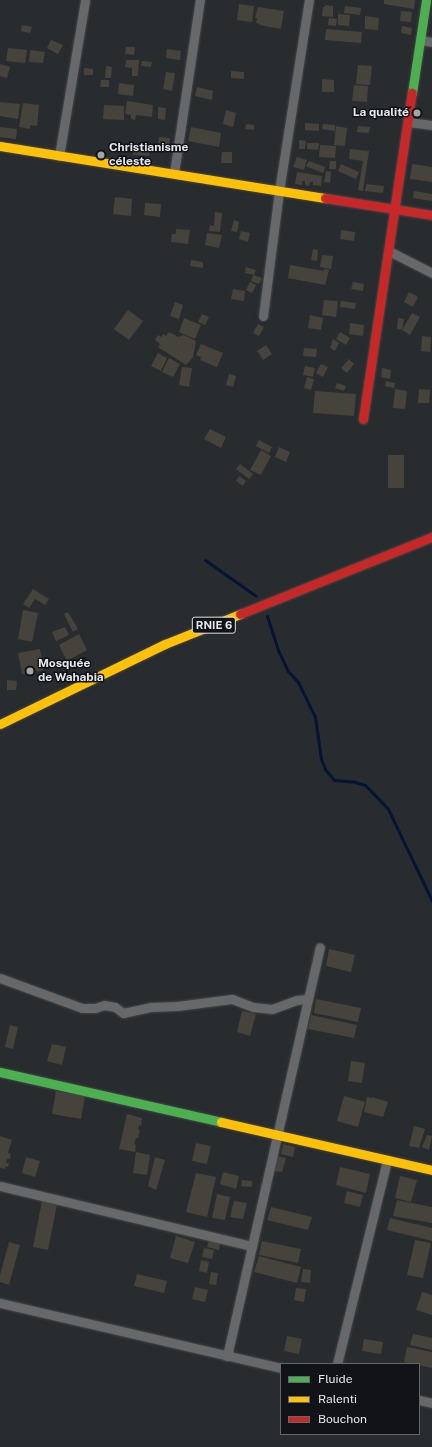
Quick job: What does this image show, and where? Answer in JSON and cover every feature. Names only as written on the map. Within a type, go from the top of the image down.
[{"type":"street","points":[[60,156],[85,0]]},
{"type":"street","points":[[174,173],[200,0]]},
{"type":"street","points":[[263,316],[279,191],[309,0]]},
{"type":"street","points":[[363,419],[426,0]]},
{"type":"street","points":[[420,40],[432,42]]},
{"type":"street","points":[[408,122],[432,125]]},
{"type":"street","points":[[0,146],[432,216]]},
{"type":"street","points":[[389,250],[432,273]]},
{"type":"street","name":"RNIE 6","points":[[0,724],[165,644],[432,537]]},
{"type":"street","points":[[227,1356],[320,947]]},
{"type":"street","points":[[0,978],[82,1008],[95,1008],[104,1005],[115,1007],[123,1013],[151,1007],[177,1006],[232,999],[253,1007],[272,1009],[297,1000],[308,999]]},
{"type":"street","points":[[0,1072],[432,1170]]},
{"type":"street","points":[[337,1363],[387,1160]]},
{"type":"street","points":[[0,1186],[252,1246]]},
{"type":"street","points":[[0,1303],[280,1368]]},
{"type":"street","points":[[420,1400],[432,1403]]},
{"type":"building","points":[[384,0],[415,0],[414,9],[384,4]]},
{"type":"building","points":[[239,4],[254,6],[252,22],[237,20]]},
{"type":"building","points":[[325,5],[333,6],[333,17],[322,16],[323,7],[325,7]]},
{"type":"building","points":[[345,6],[361,8],[360,15],[344,13]]},
{"type":"building","points":[[258,7],[284,11],[281,29],[259,25],[260,24],[256,23],[257,18],[255,18]]},
{"type":"building","points":[[401,11],[412,12],[411,22],[400,21]]},
{"type":"building","points":[[338,14],[350,15],[349,26],[338,25]]},
{"type":"building","points":[[365,16],[379,18],[378,30],[365,29]]},
{"type":"building","points":[[329,18],[337,19],[336,26],[328,25]]},
{"type":"building","points":[[22,25],[32,27],[30,33],[21,31]]},
{"type":"building","points":[[402,26],[412,28],[411,35],[401,33]]},
{"type":"building","points":[[326,29],[362,32],[361,43],[325,40]]},
{"type":"building","points":[[51,40],[63,45],[58,54],[47,48]]},
{"type":"building","points":[[126,47],[135,47],[134,55],[125,54]]},
{"type":"building","points":[[8,48],[27,50],[25,63],[6,61]]},
{"type":"building","points":[[167,49],[181,51],[180,60],[166,58]]},
{"type":"building","points":[[30,50],[45,52],[43,63],[29,62]]},
{"type":"building","points":[[126,60],[139,60],[138,76],[132,76],[132,68],[125,67]]},
{"type":"building","points":[[142,61],[152,62],[151,67],[141,66]]},
{"type":"building","points":[[0,64],[10,67],[7,78],[0,76]]},
{"type":"building","points":[[358,65],[372,66],[370,85],[356,84]]},
{"type":"building","points":[[106,66],[112,67],[111,78],[105,78]]},
{"type":"building","points":[[84,68],[93,69],[93,75],[84,75]]},
{"type":"building","points":[[231,71],[244,72],[244,79],[231,78]]},
{"type":"building","points":[[166,72],[175,73],[172,91],[163,89]]},
{"type":"building","points":[[322,79],[334,80],[334,92],[322,92]]},
{"type":"building","points":[[101,80],[109,80],[109,87],[100,87]]},
{"type":"building","points":[[119,83],[134,85],[133,96],[118,94]]},
{"type":"building","points":[[354,85],[368,86],[367,102],[352,101]]},
{"type":"building","points":[[197,87],[213,91],[212,100],[195,96]]},
{"type":"building","points":[[127,101],[153,105],[152,117],[136,115],[135,120],[131,119],[131,115],[125,114]]},
{"type":"building","points":[[0,102],[20,104],[18,119],[0,116]]},
{"type":"building","points":[[23,103],[39,105],[37,126],[30,125],[30,129],[19,127]]},
{"type":"building","points":[[104,105],[124,106],[124,120],[103,119]]},
{"type":"building","points":[[158,107],[166,108],[165,120],[158,119]]},
{"type":"building","points":[[226,110],[236,113],[233,127],[223,124]]},
{"type":"building","points":[[305,123],[319,124],[319,131],[305,130]]},
{"type":"building","points":[[246,124],[254,125],[254,130],[245,129]]},
{"type":"building","points":[[323,124],[335,125],[335,131],[322,129]]},
{"type":"building","points":[[336,126],[347,128],[345,146],[334,145]]},
{"type":"building","points":[[358,126],[370,127],[369,133],[357,132]]},
{"type":"building","points":[[0,127],[17,129],[16,139],[0,137]]},
{"type":"building","points":[[191,127],[221,133],[219,147],[188,141]]},
{"type":"building","points":[[159,137],[170,138],[169,146],[158,144]]},
{"type":"building","points":[[299,140],[306,141],[305,149],[299,149]]},
{"type":"building","points":[[307,143],[319,143],[318,150],[307,149]]},
{"type":"building","points":[[320,145],[336,146],[335,158],[319,157]]},
{"type":"building","points":[[133,146],[150,148],[149,156],[133,155]]},
{"type":"building","points":[[350,149],[369,151],[363,191],[358,190],[363,161],[349,159]]},
{"type":"building","points":[[222,152],[232,152],[232,163],[221,163]]},
{"type":"building","points":[[297,157],[307,160],[304,170],[293,167]]},
{"type":"building","points":[[309,161],[325,167],[323,173],[306,166]]},
{"type":"building","points":[[330,161],[336,161],[336,169],[329,169]]},
{"type":"building","points":[[341,164],[359,172],[356,179],[338,171]]},
{"type":"building","points":[[412,164],[432,167],[432,182],[410,179]]},
{"type":"building","points":[[326,171],[331,172],[330,183],[324,182]]},
{"type":"building","points":[[297,172],[322,176],[321,186],[313,185],[313,182],[310,182],[309,186],[305,185],[305,181],[302,181],[302,185],[295,184]]},
{"type":"building","points":[[366,184],[384,186],[383,193],[365,191]]},
{"type":"building","points":[[414,191],[432,194],[432,201],[413,198]]},
{"type":"building","points":[[115,197],[132,199],[131,216],[113,214]]},
{"type":"building","points":[[145,203],[161,204],[160,217],[144,215]]},
{"type":"building","points":[[215,212],[222,213],[220,232],[209,231],[210,225],[214,226]]},
{"type":"building","points":[[234,220],[239,222],[237,232],[231,231]]},
{"type":"building","points":[[176,229],[190,230],[188,244],[171,242],[172,234],[176,234]]},
{"type":"building","points":[[341,230],[355,232],[354,241],[340,239]]},
{"type":"building","points":[[241,231],[250,233],[248,242],[239,239]]},
{"type":"building","points":[[207,233],[222,235],[219,248],[205,245]]},
{"type":"building","points":[[313,249],[318,250],[317,261],[311,260]]},
{"type":"building","points":[[322,255],[333,256],[331,269],[320,267]]},
{"type":"building","points":[[191,260],[203,262],[203,268],[190,266]]},
{"type":"building","points":[[290,265],[324,271],[324,269],[329,270],[325,285],[288,278]]},
{"type":"building","points":[[246,267],[256,270],[254,275],[245,273]]},
{"type":"building","points":[[253,275],[262,278],[259,284],[251,281]]},
{"type":"building","points":[[250,282],[256,285],[252,293],[246,290]]},
{"type":"building","points":[[353,282],[364,284],[363,291],[351,289]]},
{"type":"building","points":[[233,289],[245,291],[244,301],[231,299]]},
{"type":"building","points":[[409,292],[418,297],[413,307],[404,302]]},
{"type":"building","points":[[324,300],[338,301],[336,317],[322,315]]},
{"type":"building","points":[[341,301],[356,303],[355,309],[340,307]]},
{"type":"building","points":[[175,302],[183,305],[179,319],[170,316]]},
{"type":"building","points":[[128,310],[143,321],[129,340],[114,329]]},
{"type":"building","points":[[412,313],[420,317],[410,335],[402,330]]},
{"type":"building","points":[[202,314],[209,317],[205,325],[198,322]]},
{"type":"building","points":[[310,315],[323,318],[321,330],[308,328]]},
{"type":"building","points":[[184,318],[201,325],[195,339],[179,332]]},
{"type":"building","points":[[398,318],[404,319],[402,330],[397,329]]},
{"type":"building","points":[[350,323],[364,325],[363,336],[349,334]]},
{"type":"building","points":[[258,324],[264,327],[259,336],[253,333]]},
{"type":"building","points":[[169,332],[178,337],[184,335],[196,341],[193,357],[186,365],[158,347],[160,344],[155,340],[158,335],[161,337],[163,334],[166,336]]},
{"type":"building","points":[[340,332],[350,338],[346,345],[336,339]]},
{"type":"building","points":[[422,336],[431,337],[430,352],[421,351]]},
{"type":"building","points":[[333,339],[339,343],[335,351],[330,348]]},
{"type":"building","points":[[201,344],[223,353],[217,367],[200,360],[201,357],[196,355]]},
{"type":"building","points":[[266,345],[272,354],[263,360],[257,351]]},
{"type":"building","points":[[304,348],[317,349],[316,357],[303,356]]},
{"type":"building","points":[[158,353],[167,358],[161,371],[151,366]]},
{"type":"building","points":[[169,358],[180,364],[173,377],[162,372]]},
{"type":"building","points":[[349,359],[354,364],[347,373],[341,368]]},
{"type":"building","points":[[321,364],[328,367],[323,377],[316,373]]},
{"type":"building","points":[[305,366],[315,368],[313,377],[303,375]]},
{"type":"building","points":[[182,367],[192,368],[189,387],[179,385]]},
{"type":"building","points":[[382,368],[391,370],[390,379],[381,377]]},
{"type":"building","points":[[229,374],[236,376],[233,387],[226,385]]},
{"type":"building","points":[[307,377],[314,379],[311,390],[304,388]]},
{"type":"building","points":[[386,381],[395,383],[394,388],[385,386]]},
{"type":"building","points":[[337,383],[346,386],[344,391],[335,388]]},
{"type":"building","points":[[395,389],[407,391],[405,409],[393,408]]},
{"type":"building","points":[[419,389],[430,390],[429,403],[418,403]]},
{"type":"building","points":[[315,391],[356,394],[354,416],[313,413]]},
{"type":"building","points":[[210,429],[226,437],[221,448],[204,439]]},
{"type":"building","points":[[259,440],[272,447],[269,453],[256,446]]},
{"type":"building","points":[[279,447],[290,452],[286,462],[275,457]]},
{"type":"building","points":[[261,450],[271,456],[261,475],[250,470]]},
{"type":"building","points":[[388,455],[404,455],[404,488],[388,488]]},
{"type":"building","points":[[240,464],[253,474],[249,479],[236,469]]},
{"type":"building","points":[[239,476],[246,481],[243,486],[236,481]]},
{"type":"building","points":[[33,589],[49,599],[45,605],[35,599],[29,608],[23,604]]},
{"type":"building","points":[[23,610],[38,613],[32,642],[18,639]]},
{"type":"building","points":[[68,612],[78,629],[73,632],[64,614]]},
{"type":"building","points":[[65,627],[69,635],[56,641],[52,632]]},
{"type":"building","points":[[79,634],[87,650],[67,661],[59,645]]},
{"type":"building","points":[[40,649],[44,670],[22,674],[18,653]]},
{"type":"building","points":[[7,680],[17,681],[16,690],[7,690]]},
{"type":"building","points":[[329,949],[355,955],[351,972],[326,966]]},
{"type":"building","points":[[316,999],[361,1008],[358,1022],[314,1013]]},
{"type":"building","points":[[242,1011],[256,1014],[250,1036],[237,1032]]},
{"type":"building","points":[[311,1015],[357,1025],[354,1038],[308,1029]]},
{"type":"building","points":[[10,1025],[18,1027],[13,1049],[5,1047]]},
{"type":"building","points":[[52,1044],[66,1047],[62,1065],[47,1061]]},
{"type":"building","points":[[351,1061],[365,1063],[362,1083],[348,1081]]},
{"type":"building","points":[[56,1091],[85,1096],[81,1119],[52,1114]]},
{"type":"building","points":[[344,1096],[365,1102],[358,1127],[337,1121]]},
{"type":"building","points":[[367,1097],[388,1102],[383,1117],[364,1112]]},
{"type":"building","points":[[127,1114],[142,1118],[141,1126],[139,1125],[138,1130],[140,1130],[138,1138],[136,1138],[134,1144],[136,1145],[135,1152],[119,1149]]},
{"type":"building","points":[[414,1126],[425,1129],[419,1148],[409,1146]]},
{"type":"building","points":[[427,1135],[432,1136],[429,1150],[422,1147]]},
{"type":"building","points":[[0,1136],[12,1140],[8,1153],[11,1154],[10,1159],[7,1159],[6,1163],[9,1163],[8,1167],[6,1166],[5,1169],[0,1168]]},
{"type":"building","points":[[196,1143],[211,1146],[207,1164],[192,1161]]},
{"type":"building","points":[[283,1144],[295,1147],[293,1157],[281,1154]]},
{"type":"building","points":[[136,1152],[150,1155],[147,1175],[133,1173]]},
{"type":"building","points":[[276,1156],[286,1158],[282,1172],[273,1171]]},
{"type":"building","points":[[26,1157],[40,1161],[35,1177],[22,1173]]},
{"type":"building","points":[[155,1157],[165,1160],[156,1190],[148,1186]]},
{"type":"building","points":[[340,1167],[370,1174],[366,1193],[336,1185]]},
{"type":"building","points":[[223,1172],[239,1176],[236,1189],[220,1184]]},
{"type":"building","points":[[196,1173],[216,1177],[207,1217],[186,1212]]},
{"type":"building","points":[[400,1176],[417,1180],[411,1202],[395,1198]]},
{"type":"building","points":[[242,1180],[252,1181],[252,1187],[241,1186]]},
{"type":"building","points":[[347,1191],[363,1195],[360,1207],[344,1203]]},
{"type":"building","points":[[217,1194],[230,1197],[225,1220],[212,1218]]},
{"type":"building","points":[[397,1200],[432,1207],[432,1223],[393,1216]]},
{"type":"building","points":[[42,1201],[57,1204],[48,1250],[33,1247]]},
{"type":"building","points":[[234,1201],[247,1203],[243,1219],[230,1217]]},
{"type":"building","points":[[271,1207],[312,1217],[308,1230],[267,1220]]},
{"type":"building","points":[[390,1218],[432,1228],[432,1241],[387,1230]]},
{"type":"building","points":[[176,1236],[195,1242],[188,1263],[170,1258]]},
{"type":"building","points":[[209,1240],[220,1243],[219,1250],[207,1247]]},
{"type":"building","points":[[415,1240],[431,1243],[423,1278],[407,1275]]},
{"type":"building","points":[[262,1241],[301,1249],[298,1263],[259,1255]]},
{"type":"building","points":[[9,1242],[20,1245],[9,1285],[0,1282],[0,1275]]},
{"type":"building","points":[[204,1248],[214,1250],[212,1259],[202,1257]]},
{"type":"building","points":[[259,1256],[301,1267],[297,1283],[254,1272]]},
{"type":"building","points":[[201,1260],[209,1262],[207,1273],[199,1271]]},
{"type":"building","points":[[303,1269],[311,1270],[310,1283],[301,1282]]},
{"type":"building","points":[[211,1272],[218,1273],[216,1285],[209,1284]]},
{"type":"building","points":[[137,1274],[167,1281],[164,1293],[134,1286]]},
{"type":"building","points":[[195,1287],[208,1290],[205,1302],[192,1299]]},
{"type":"building","points":[[296,1288],[306,1289],[304,1302],[294,1300]]},
{"type":"building","points":[[422,1292],[432,1295],[432,1315],[416,1310]]},
{"type":"building","points":[[413,1334],[432,1338],[432,1350],[410,1345]]},
{"type":"building","points":[[287,1336],[302,1339],[299,1354],[284,1351]]},
{"type":"building","points":[[364,1339],[383,1342],[381,1354],[362,1351]]},
{"type":"building","points":[[407,1347],[432,1352],[432,1368],[420,1365],[420,1363],[404,1362]]},
{"type":"waterway","points":[[205,560],[256,596]]},
{"type":"waterway","points":[[267,616],[279,652],[288,671],[298,682],[315,717],[321,759],[325,769],[334,780],[355,782],[365,785],[388,809],[432,901]]},
{"type":"traffic: fast","points":[[412,93],[426,0]]},
{"type":"traffic: fast","points":[[0,1072],[221,1122]]},
{"type":"traffic: slow","points":[[0,146],[325,198]]},
{"type":"traffic: slow","points":[[0,724],[165,644],[240,614]]},
{"type":"traffic: slow","points":[[221,1122],[432,1170]]},
{"type":"traffic: jam","points":[[363,419],[412,93]]},
{"type":"traffic: jam","points":[[325,198],[432,215]]},
{"type":"traffic: jam","points":[[240,614],[432,537]]},
{"type":"place","name":"La qualité","points":[[417,113]]},
{"type":"place","name":"Christianisme céleste","points":[[101,155]]},
{"type":"place","name":"Mosquée de Wahabia","points":[[30,671]]}]
